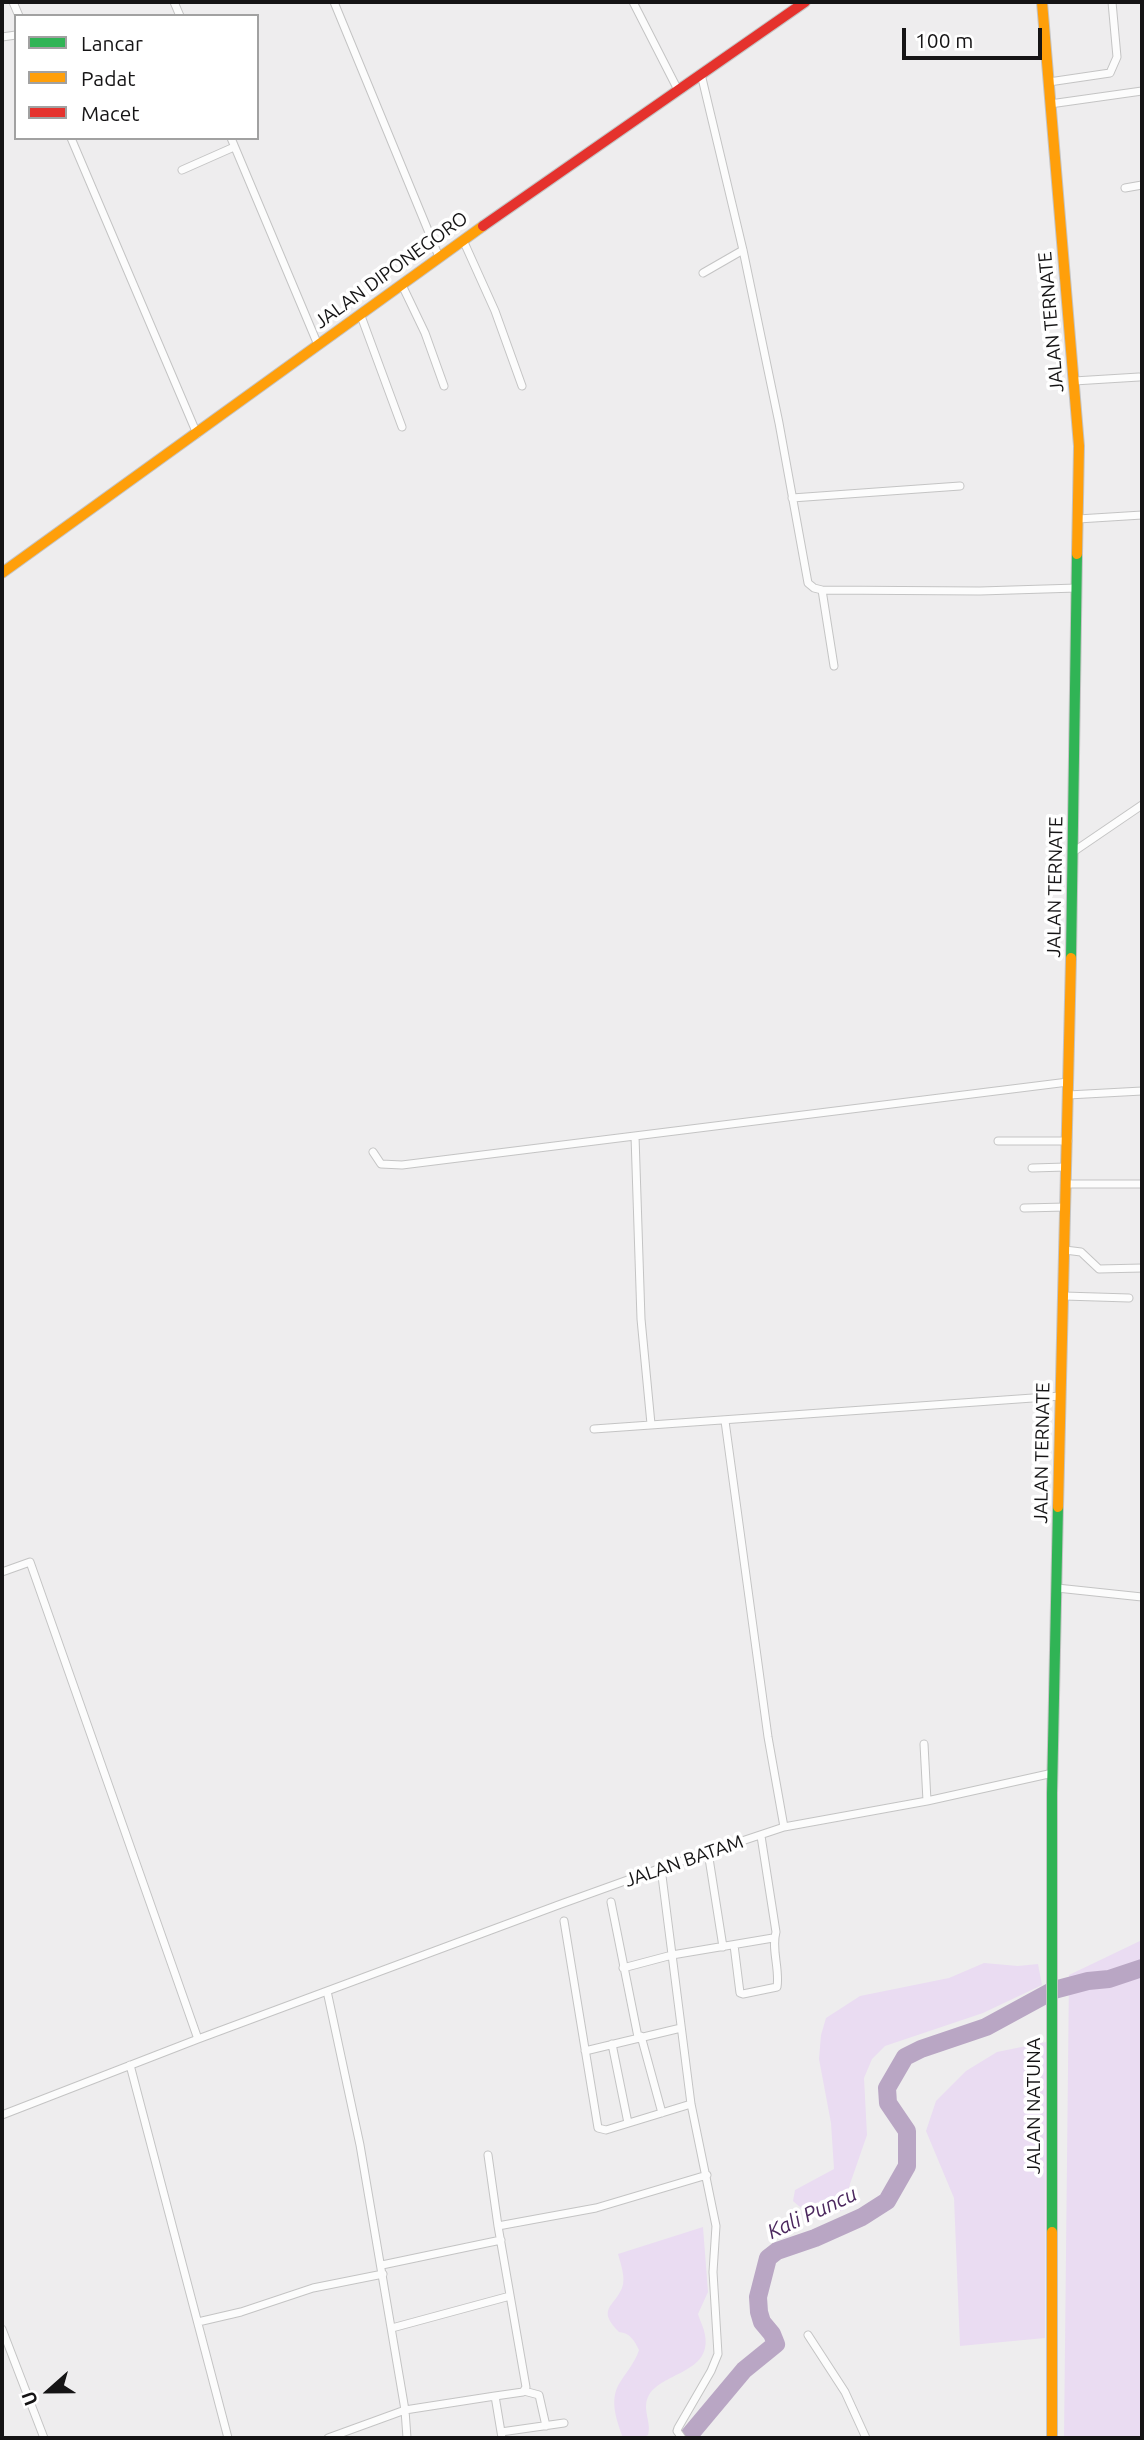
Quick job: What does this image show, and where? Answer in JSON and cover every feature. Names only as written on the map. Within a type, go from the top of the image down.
[{"type":"street","points":[[334,2],[439,257]]},
{"type":"street","points":[[633,2],[678,90]]},
{"type":"street","name":"JALAN DIPONEGORO","points":[[2,571],[197,434],[463,240],[806,2]]},
{"type":"street","name":"JALAN TERNATE","points":[[1042,2],[1079,446],[1068,1141],[1053,1773]]},
{"type":"street","points":[[1049,82],[1110,73],[1117,57],[1112,2]]},
{"type":"street","points":[[701,74],[743,250],[779,423],[806,579],[811,586],[822,590],[1077,589]]},
{"type":"street","points":[[1050,104],[1142,92]]},
{"type":"street","points":[[72,140],[197,434]]},
{"type":"street","points":[[231,140],[318,345]]},
{"type":"street","points":[[182,170],[234,147]]},
{"type":"street","points":[[1125,188],[1142,185]]},
{"type":"street","points":[[463,240],[495,311],[522,386]]},
{"type":"street","points":[[703,273],[743,250]]},
{"type":"street","points":[[401,284],[425,333],[444,386]]},
{"type":"street","points":[[361,316],[402,427]]},
{"type":"street","points":[[1074,381],[1139,377]]},
{"type":"street","points":[[792,498],[960,486]]},
{"type":"street","points":[[1078,519],[1142,514]]},
{"type":"street","points":[[822,590],[834,666]]},
{"type":"street","points":[[1073,852],[1142,805]]},
{"type":"street","points":[[373,1153],[381,1164],[402,1165],[1069,1082]]},
{"type":"street","points":[[1068,1095],[1142,1091]]},
{"type":"street","points":[[635,1136],[641,1319],[651,1424]]},
{"type":"street","points":[[998,1141],[1068,1141]]},
{"type":"street","points":[[1032,1168],[1066,1167]]},
{"type":"street","points":[[1066,1184],[1142,1184]]},
{"type":"street","points":[[1024,1208],[1066,1207]]},
{"type":"street","points":[[1065,1251],[1081,1252],[1099,1269],[1142,1268]]},
{"type":"street","points":[[1063,1296],[1129,1298]]},
{"type":"street","points":[[594,1429],[1061,1396]]},
{"type":"street","points":[[725,1421],[768,1737],[784,1827]]},
{"type":"street","points":[[2,1572],[30,1562],[198,2039]]},
{"type":"street","points":[[1057,1588],[1142,1597]]},
{"type":"street","points":[[923,1744],[927,1801]]},
{"type":"street","name":"JALAN BATAM","points":[[2,2115],[522,1919],[784,1827],[927,1801],[1053,1773]]},
{"type":"street","name":"JALAN NATUNA","points":[[1052,2438],[1053,1773]]},
{"type":"street","points":[[734,1945],[741,1994],[774,1989],[778,1985],[774,1938],[776,1932],[761,1836]]},
{"type":"street","points":[[708,1852],[723,1947]]},
{"type":"street","points":[[661,1868],[691,2104],[716,2226],[713,2272],[719,2345],[713,2367],[682,2419],[679,2435]]},
{"type":"street","points":[[611,1902],[623,1968],[662,2113]]},
{"type":"street","points":[[564,1921],[598,2128],[607,2130],[691,2104]]},
{"type":"street","points":[[623,1968],[672,1955],[774,1938]]},
{"type":"street","points":[[327,1991],[350,2090],[383,2269],[407,2438]]},
{"type":"street","points":[[585,2050],[681,2028]]},
{"type":"street","points":[[612,2043],[628,2123]]},
{"type":"street","points":[[130,2066],[228,2438]]},
{"type":"street","points":[[488,2155],[525,2383],[524,2391]]},
{"type":"street","points":[[498,2226],[596,2208],[707,2175]]},
{"type":"street","points":[[198,2322],[241,2312],[313,2288],[383,2269],[501,2240]]},
{"type":"street","points":[[392,2328],[510,2296]]},
{"type":"street","points":[[2,2329],[44,2438]]},
{"type":"street","points":[[808,2334],[849,2399],[866,2438]]},
{"type":"street","points":[[328,2438],[405,2410],[524,2391],[534,2392],[540,2397],[546,2426]]},
{"type":"street","points":[[495,2396],[502,2435],[564,2423]]},
{"type":"shaded area","points":[[1142,1940],[1142,2438],[1064,2438],[1069,1975]]},
{"type":"shaded area","points":[[984,1963],[1018,1966],[1038,1964],[1042,1985],[983,2013],[885,2046],[872,2059],[864,2078],[867,2135],[844,2210],[817,2213],[799,2206],[793,2201],[795,2190],[834,2169],[831,2123],[819,2059],[826,2018],[860,1996],[949,1978]]},
{"type":"shaded area","points":[[1046,2042],[1045,2338],[960,2346],[954,2198],[926,2131],[936,2101],[966,2071],[997,2052]]},
{"type":"shaded area","points":[[703,2227],[708,2292],[698,2314],[704,2332],[705,2348],[701,2358],[693,2365],[663,2382],[648,2397],[648,2435],[641,2438],[623,2438],[615,2411],[616,2391],[639,2350],[631,2338],[619,2332],[609,2318],[609,2308],[623,2284],[623,2271],[618,2254]]},
{"type":"waterway","name":"Kali Puncu","points":[[687,2438],[744,2370],[776,2344],[759,2312],[758,2297],[768,2258],[777,2251],[862,2217],[887,2201],[907,2166],[907,2131],[888,2103],[887,2088],[905,2057],[986,2027],[1054,1990],[1088,1981],[1109,1979],[1142,1968]]},
{"type":"traffic: fast","points":[[1071,958],[1077,554]]},
{"type":"traffic: fast","points":[[1052,2232],[1052,1793],[1058,1507]]},
{"type":"traffic: slow","points":[[1042,2],[1079,446],[1077,554]]},
{"type":"traffic: slow","points":[[2,573],[483,226]]},
{"type":"traffic: slow","points":[[1058,1507],[1071,958]]},
{"type":"traffic: slow","points":[[1052,2232],[1052,2438]]},
{"type":"traffic: jam","points":[[483,226],[805,2]]}]
